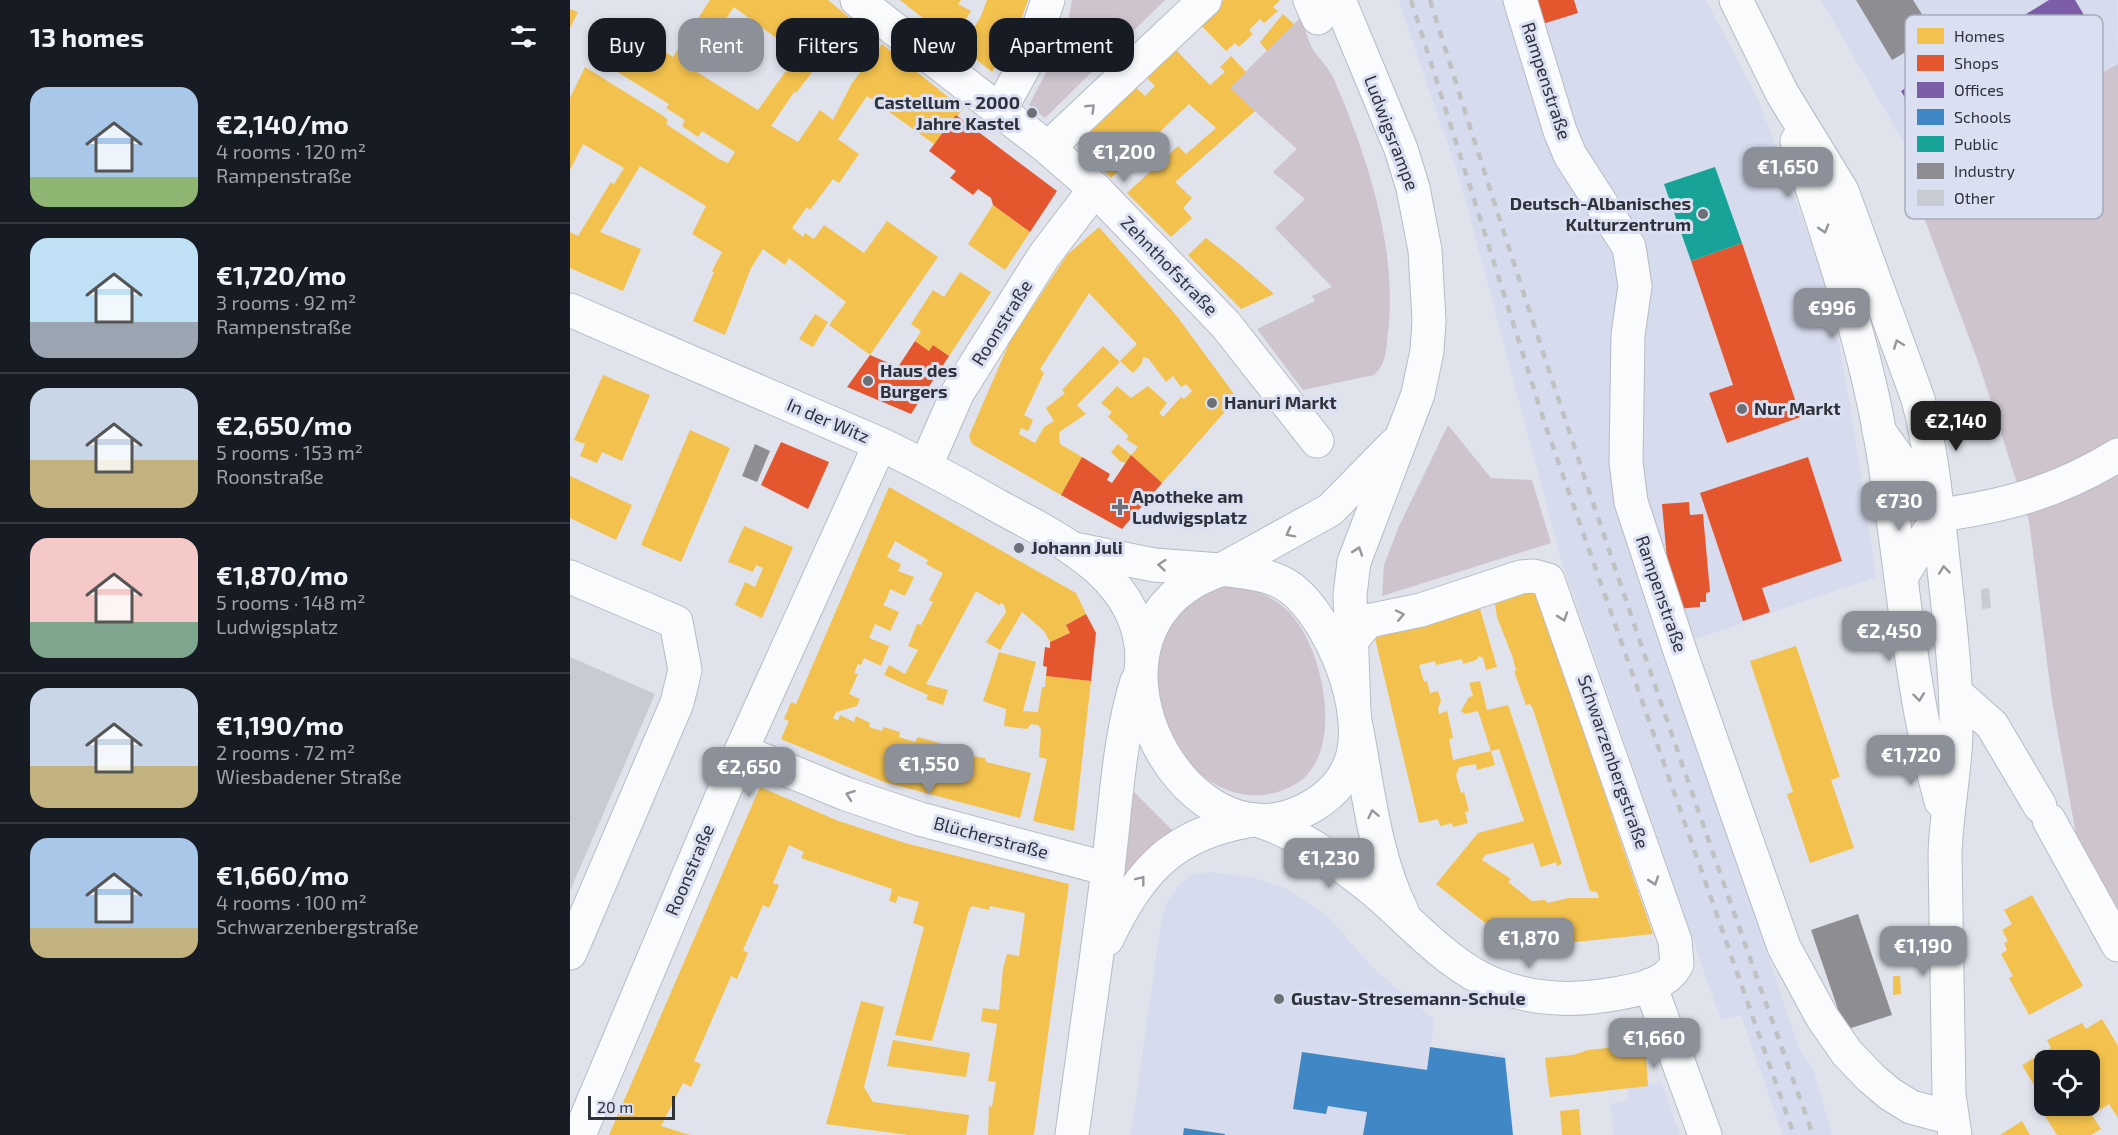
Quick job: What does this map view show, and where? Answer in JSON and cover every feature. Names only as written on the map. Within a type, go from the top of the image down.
[{"type":"main road","name":"Zehnthofstraße","points":[[857,0],[1048,148],[1095,189],[1226,325],[1317,441]]},
{"type":"main road","points":[[1000,110],[1028,59],[1048,0]]},
{"type":"main road","points":[[1048,148],[1205,0]]},
{"type":"main road","name":"Rampenstraße","points":[[1520,0],[1567,147],[1629,247],[1635,286],[1628,335],[1626,462],[1631,502],[1784,947],[1822,1017],[1847,1053],[1890,1094],[1953,1127]]},
{"type":"main road","points":[[1736,0],[1782,93],[1842,191],[1918,399],[1930,452],[1939,515],[1956,693],[1956,736],[1946,816],[1948,1061],[1953,1127]]},
{"type":"main road","name":"Ludwigsrampe","points":[[1322,6],[1353,36],[1401,149],[1418,208],[1425,250],[1429,321],[1427,351],[1418,394],[1354,562],[1350,595],[1354,719]]},
{"type":"main road","points":[[1782,93],[1866,364],[1902,576],[1924,741],[1946,816]]},
{"type":"main road","name":"Roonstraße","points":[[926,465],[958,392],[1044,256],[1095,189]]},
{"type":"main road","name":"In der Witz","points":[[570,310],[926,465],[1077,550],[1104,573],[1126,602],[1139,634],[1145,713],[1153,735],[1180,779],[1215,806],[1236,815],[1278,827],[1323,853],[1372,888],[1414,927],[1477,976],[1498,986],[1550,998],[1591,998],[1650,985]]},
{"type":"main road","points":[[1879,431],[1939,515]]},
{"type":"main road","name":"Ludwigsrampe","points":[[1072,1135],[1127,713],[1156,618],[1170,600],[1190,585],[1222,570],[1330,510],[1398,442]]},
{"type":"main road","name":"Roonstraße","points":[[579,1135],[741,751],[880,444]]},
{"type":"main road","points":[[1902,576],[1939,515],[2007,504],[2088,473],[2118,454]]},
{"type":"main road","name":"In der Witz","points":[[1077,550],[1154,565],[1222,570],[1275,579],[1292,588],[1308,604],[1320,621],[1339,660],[1354,719]]},
{"type":"main road","name":"Schwarzenbergstraße","points":[[1351,640],[1368,621],[1421,610],[1521,577],[1534,576],[1548,580],[1675,941],[1677,963],[1663,980],[1650,985]]},
{"type":"main road","points":[[570,577],[676,622],[685,670],[677,703],[570,953]]},
{"type":"main road","points":[[1956,693],[1992,725],[2118,945]]},
{"type":"main road","points":[[1094,968],[1123,905],[1148,871],[1177,845],[1217,827],[1299,813],[1314,806],[1337,786],[1345,776],[1353,755],[1354,719]]},
{"type":"main road","points":[[1354,719],[1382,856],[1395,895],[1414,927]]},
{"type":"main road","name":"Blücherstraße","points":[[741,751],[846,794],[920,819],[1108,869]]},
{"type":"main road","points":[[1650,985],[1705,1135]]},
{"type":"shaded area","points":[[1072,0],[1165,0],[1134,30],[1134,18],[1068,18]]},
{"type":"shaded area","points":[[1399,0],[1706,0],[1759,101],[1831,298],[1853,423],[1876,577],[1669,648],[1783,1002],[1800,1051],[1813,1068],[1832,1135],[1783,1135],[1741,1015],[1721,1020],[1561,559],[1462,187]]},
{"type":"shaded area","points":[[1821,0],[2117,0],[2118,64],[2103,72],[2103,15],[1905,15],[1905,145]]},
{"type":"shaded area","points":[[1301,17],[1312,47],[1333,77],[1368,170],[1384,235],[1390,301],[1385,356],[1374,375],[1303,390],[1257,329],[1315,301],[1312,296],[1332,287],[1275,228],[1305,199],[1273,172],[1297,149],[1229,88]]},
{"type":"shaded area","points":[[2118,64],[2118,945],[2086,890],[2052,701],[2029,521],[1980,367],[1925,219],[2103,219],[2103,72]]},
{"type":"shaded area","points":[[1046,72],[1092,72],[1045,118],[1029,105]]},
{"type":"shaded area","points":[[1448,425],[1491,478],[1532,480],[1551,543],[1382,596],[1384,565],[1399,526]]},
{"type":"shaded area","points":[[1238,585],[1272,598],[1289,612],[1312,650],[1320,675],[1324,701],[1325,727],[1320,751],[1310,771],[1294,785],[1270,794],[1247,795],[1225,789],[1205,778],[1173,743],[1162,721],[1154,694],[1159,651],[1163,634],[1169,623],[1176,615],[1207,593],[1217,588]]},
{"type":"shaded area","points":[[1126,784],[1176,834],[1129,886],[1115,881]]},
{"type":"shaded area","name":"Gustav-Stresemann-Schule","points":[[1209,872],[1255,878],[1284,888],[1310,903],[1329,918],[1376,971],[1434,1019],[1431,1047],[1505,1053],[1513,1135],[1131,1135],[1162,916],[1168,900],[1179,885],[1191,875]]},
{"type":"shaded area","points":[[1661,1082],[1680,1135],[1614,1135],[1610,1104],[1629,1100],[1627,1088]]},
{"type":"building: Homes","points":[[710,0],[828,0],[850,18],[776,18],[776,38],[764,29],[764,18],[749,18],[734,7],[727,18],[698,18]]},
{"type":"building: Homes","points":[[900,0],[961,0],[958,4],[971,11],[967,18],[923,18]]},
{"type":"building: Homes","points":[[987,0],[1028,0],[1022,18],[989,18],[989,70],[977,60],[977,23]]},
{"type":"building: Homes","points":[[1224,0],[1280,0],[1273,7],[1278,11],[1264,23],[1260,19],[1249,30],[1253,34],[1239,47],[1235,43],[1226,51],[1199,23]]},
{"type":"building: Homes","points":[[570,9],[578,12],[570,28]]},
{"type":"building: Homes","points":[[1283,14],[1294,24],[1267,51],[1260,42]]},
{"type":"building: Homes","points":[[882,44],[891,51],[891,72],[917,72],[963,109],[934,144],[867,96],[838,139],[859,154],[839,183],[833,179],[810,210],[807,207],[792,228],[803,237],[805,233],[814,239],[824,225],[864,253],[887,221],[938,257],[870,355],[829,325],[846,302],[789,258],[785,265],[763,249],[751,268],[725,335],[693,321],[714,272],[712,271],[722,252],[692,234],[706,206],[640,166],[600,232],[641,249],[623,291],[570,268],[570,232],[578,236],[611,182],[614,184],[624,168],[583,144],[570,170],[570,98],[585,67],[588,72],[593,72],[662,115],[668,120],[666,124],[719,159],[728,163],[735,152],[702,131],[698,137],[682,126],[685,120],[666,108],[669,104],[617,72],[666,72],[666,53],[673,57],[678,49],[678,72],[697,72],[758,110],[785,72],[812,72],[796,93],[794,92],[771,126],[798,142],[820,110],[833,120],[852,83],[860,72],[879,72],[879,48]]},
{"type":"building: Homes","points":[[1174,48],[1210,85],[1225,72],[1220,67],[1231,56],[1246,72],[1230,88],[1255,111],[1175,182],[1192,198],[1183,208],[1192,218],[1171,237],[1127,193],[1178,146],[1186,154],[1216,128],[1189,104],[1111,178],[1077,141],[1134,86],[1145,96],[1155,86],[1145,76]]},
{"type":"building: Homes","points":[[993,205],[1030,232],[1005,270],[968,244]]},
{"type":"building: Homes","points":[[1099,227],[1176,315],[1237,398],[1162,483],[1131,455],[1138,447],[1126,439],[1129,436],[1108,417],[1112,412],[1101,403],[1117,386],[1131,398],[1148,386],[1167,403],[1159,413],[1163,417],[1181,397],[1184,399],[1192,391],[1186,384],[1181,387],[1173,376],[1166,382],[1148,358],[1143,357],[1142,363],[1133,373],[1120,361],[1137,344],[1089,293],[1040,369],[1044,373],[1024,415],[1033,420],[1028,431],[1021,428],[1019,434],[1035,443],[1044,427],[1054,421],[1046,408],[1065,393],[1062,390],[1103,346],[1120,362],[1077,405],[1086,414],[1059,432],[1060,444],[1082,457],[1061,495],[972,444],[969,436],[1010,341],[1067,255]]},
{"type":"building: Homes","points":[[1206,238],[1274,294],[1241,309],[1188,255]]},
{"type":"building: Homes","points":[[960,272],[991,292],[949,356],[933,345],[929,351],[915,341],[921,331],[911,324],[933,290],[944,297]]},
{"type":"building: Homes","points":[[815,314],[828,322],[813,347],[799,339]]},
{"type":"building: Homes","points":[[603,375],[650,395],[622,461],[602,452],[597,463],[580,456],[585,444],[574,440]]},
{"type":"building: Homes","points":[[690,430],[730,448],[681,562],[641,545]]},
{"type":"building: Homes","points":[[1118,444],[1131,455],[1126,463],[1120,461],[1111,452]]},
{"type":"building: Homes","points":[[570,476],[632,505],[616,540],[570,518]]},
{"type":"building: Homes","points":[[889,487],[1076,593],[1086,614],[1066,625],[1070,633],[1050,642],[1044,631],[1022,612],[1000,650],[986,642],[1006,612],[1004,605],[1001,603],[999,605],[976,591],[926,684],[948,690],[943,705],[926,699],[928,695],[884,675],[889,665],[905,674],[918,650],[908,646],[917,624],[921,625],[933,602],[929,600],[943,573],[926,564],[928,560],[895,541],[887,557],[901,564],[898,571],[914,577],[905,596],[890,589],[883,605],[899,612],[890,631],[875,624],[869,638],[889,646],[881,666],[864,658],[861,665],[858,664],[854,673],[858,674],[849,694],[860,699],[857,706],[836,712],[833,718],[838,721],[840,715],[854,722],[856,716],[870,723],[869,727],[882,731],[884,727],[900,732],[899,737],[915,742],[918,737],[947,745],[948,752],[985,758],[986,762],[1031,773],[1020,818],[884,782],[781,739],[789,721],[784,719],[791,702],[796,704]]},
{"type":"building: Homes","points":[[744,526],[793,547],[762,618],[735,605],[745,582],[755,587],[763,568],[756,565],[753,572],[728,562]]},
{"type":"building: Homes","points":[[1535,590],[1653,934],[1517,948],[1436,884],[1478,833],[1524,821],[1499,749],[1491,751],[1478,711],[1465,714],[1461,711],[1469,697],[1473,696],[1469,683],[1480,681],[1487,710],[1508,705],[1562,864],[1557,866],[1556,862],[1541,867],[1533,843],[1485,855],[1482,860],[1511,879],[1508,882],[1532,901],[1545,900],[1548,903],[1568,898],[1599,898],[1597,892],[1590,891],[1533,709],[1530,704],[1526,705],[1514,671],[1516,671],[1513,658],[1497,617],[1495,604]]},
{"type":"building: Homes","points":[[1480,609],[1497,667],[1486,670],[1483,658],[1479,656],[1476,660],[1463,664],[1462,659],[1436,665],[1435,661],[1419,665],[1430,693],[1438,691],[1441,701],[1438,708],[1439,714],[1447,711],[1453,738],[1449,739],[1453,760],[1491,751],[1495,765],[1477,770],[1476,764],[1459,767],[1456,775],[1469,811],[1465,812],[1468,823],[1453,827],[1452,823],[1440,826],[1438,819],[1419,823],[1375,638]]},
{"type":"building: Homes","points":[[1796,646],[1840,777],[1831,780],[1854,848],[1810,863],[1787,794],[1793,792],[1750,661]]},
{"type":"building: Homes","points":[[999,652],[1036,662],[1023,711],[1038,712],[1046,676],[1091,681],[1074,831],[1033,821],[1047,759],[1039,757],[1041,729],[1038,725],[1031,724],[1027,729],[1004,726],[1006,709],[983,701]]},
{"type":"building: Homes","points":[[760,787],[836,820],[905,843],[1069,884],[1034,1135],[988,1135],[989,1106],[992,1107],[996,1082],[988,1081],[997,1024],[981,1021],[983,1008],[999,1010],[1003,969],[1007,954],[1019,956],[1025,913],[990,906],[989,910],[972,906],[932,1041],[895,1035],[924,927],[913,923],[919,902],[898,896],[896,903],[889,901],[892,889],[801,858],[804,852],[789,845],[773,883],[779,885],[769,908],[763,905],[743,950],[748,953],[737,979],[731,976],[694,1061],[701,1064],[691,1087],[683,1083],[661,1126],[690,1135],[609,1135]]},
{"type":"building: Homes","points":[[2032,895],[2083,986],[2029,1015],[2009,978],[2013,976],[2001,954],[2007,950],[2004,943],[2008,941],[2002,930],[2012,924],[2004,910]]},
{"type":"building: Homes","points":[[1893,976],[1900,976],[1901,994],[1893,995]]},
{"type":"building: Homes","points":[[861,1001],[884,1007],[864,1087],[873,1102],[969,1115],[966,1135],[908,1135],[826,1124]]},
{"type":"building: Homes","points":[[2102,1019],[2118,1046],[2118,1118],[2109,1104],[2100,1110],[2100,1050],[2048,1050],[2051,1048],[2047,1040],[2082,1023],[2086,1029]]},
{"type":"building: Homes","points":[[893,1040],[970,1053],[966,1077],[887,1066]]},
{"type":"building: Homes","points":[[1645,1044],[1648,1086],[1550,1097],[1545,1058],[1573,1055],[1588,1050]]},
{"type":"building: Homes","points":[[2034,1058],[2034,1085],[2022,1065]]},
{"type":"building: Homes","points":[[1579,1109],[1581,1135],[1562,1135],[1560,1111]]},
{"type":"building: Homes","points":[[2045,1116],[2093,1116],[2101,1129],[2091,1135],[2057,1135]]},
{"type":"building: Homes","points":[[2022,1121],[2030,1135],[2000,1135]]},
{"type":"building: Shops","points":[[1527,0],[1574,0],[1578,13],[1536,26]]},
{"type":"building: Shops","points":[[956,115],[1057,191],[1030,232],[993,205],[991,198],[978,189],[973,195],[950,178],[956,171],[929,151]]},
{"type":"building: Shops","points":[[1742,243],[1801,417],[1727,443],[1709,393],[1733,385],[1691,261]]},
{"type":"building: Shops","points":[[915,341],[929,351],[933,345],[949,356],[911,414],[847,387],[870,355],[898,367]]},
{"type":"building: Shops","points":[[781,442],[829,462],[808,509],[761,485]]},
{"type":"building: Shops","points":[[1131,455],[1162,483],[1122,529],[1061,495],[1082,457],[1110,474],[1107,480],[1112,483]]},
{"type":"building: Shops","points":[[1808,457],[1842,561],[1762,588],[1770,612],[1743,621],[1700,493]]},
{"type":"building: Shops","points":[[1689,502],[1690,515],[1703,514],[1710,592],[1706,593],[1706,602],[1700,602],[1700,607],[1676,609],[1671,604],[1662,504]]},
{"type":"building: Shops","points":[[1086,614],[1096,633],[1091,681],[1046,676],[1047,667],[1043,666],[1045,647],[1050,648],[1050,642],[1070,633],[1066,625]]},
{"type":"building: Offices","points":[[2049,0],[2075,0],[2084,15],[2025,15]]},
{"type":"building: Schools","points":[[1430,1047],[1505,1058],[1513,1135],[1363,1135],[1367,1112],[1328,1106],[1326,1114],[1293,1109],[1302,1052],[1427,1070]]},
{"type":"building: Schools","points":[[1184,1128],[1225,1134],[1225,1135],[1183,1135]]},
{"type":"building: Public","points":[[1715,167],[1742,243],[1691,261],[1664,184]]},
{"type":"building: Industry","points":[[1856,0],[1913,0],[1922,15],[1905,15],[1905,52],[1892,60]]},
{"type":"building: Industry","points":[[755,444],[770,451],[757,482],[742,476]]},
{"type":"building: Industry","points":[[1858,914],[1892,1015],[1845,1030],[1811,930]]},
{"type":"building: Other","points":[[1989,588],[1991,608],[1982,609],[1981,589]]},
{"type":"building: Other","points":[[570,657],[655,694],[570,891]]},
{"type":"railway","points":[[1411,0],[1545,424],[1794,1135]]},
{"type":"railway","points":[[1430,0],[1521,285],[1616,569],[1813,1135]]},
{"type":"place","name":"Castellum - 2000 Jahre Kastel","points":[[1032,113]]},
{"type":"place","name":"Deutsch-Albanisches Kulturzentrum","points":[[1703,214]]},
{"type":"place","name":"Haus des Burgers","points":[[868,381]]},
{"type":"place","name":"Hanuri Markt","points":[[1212,403]]},
{"type":"place","name":"Nur Markt","points":[[1742,409]]},
{"type":"place","name":"Apotheke am Ludwigsplatz","points":[[1120,507]]},
{"type":"place","name":"Johann Juli","points":[[1019,548]]},
{"type":"place","name":"Gustav-Stresemann-Schule","points":[[1279,999]]}]
